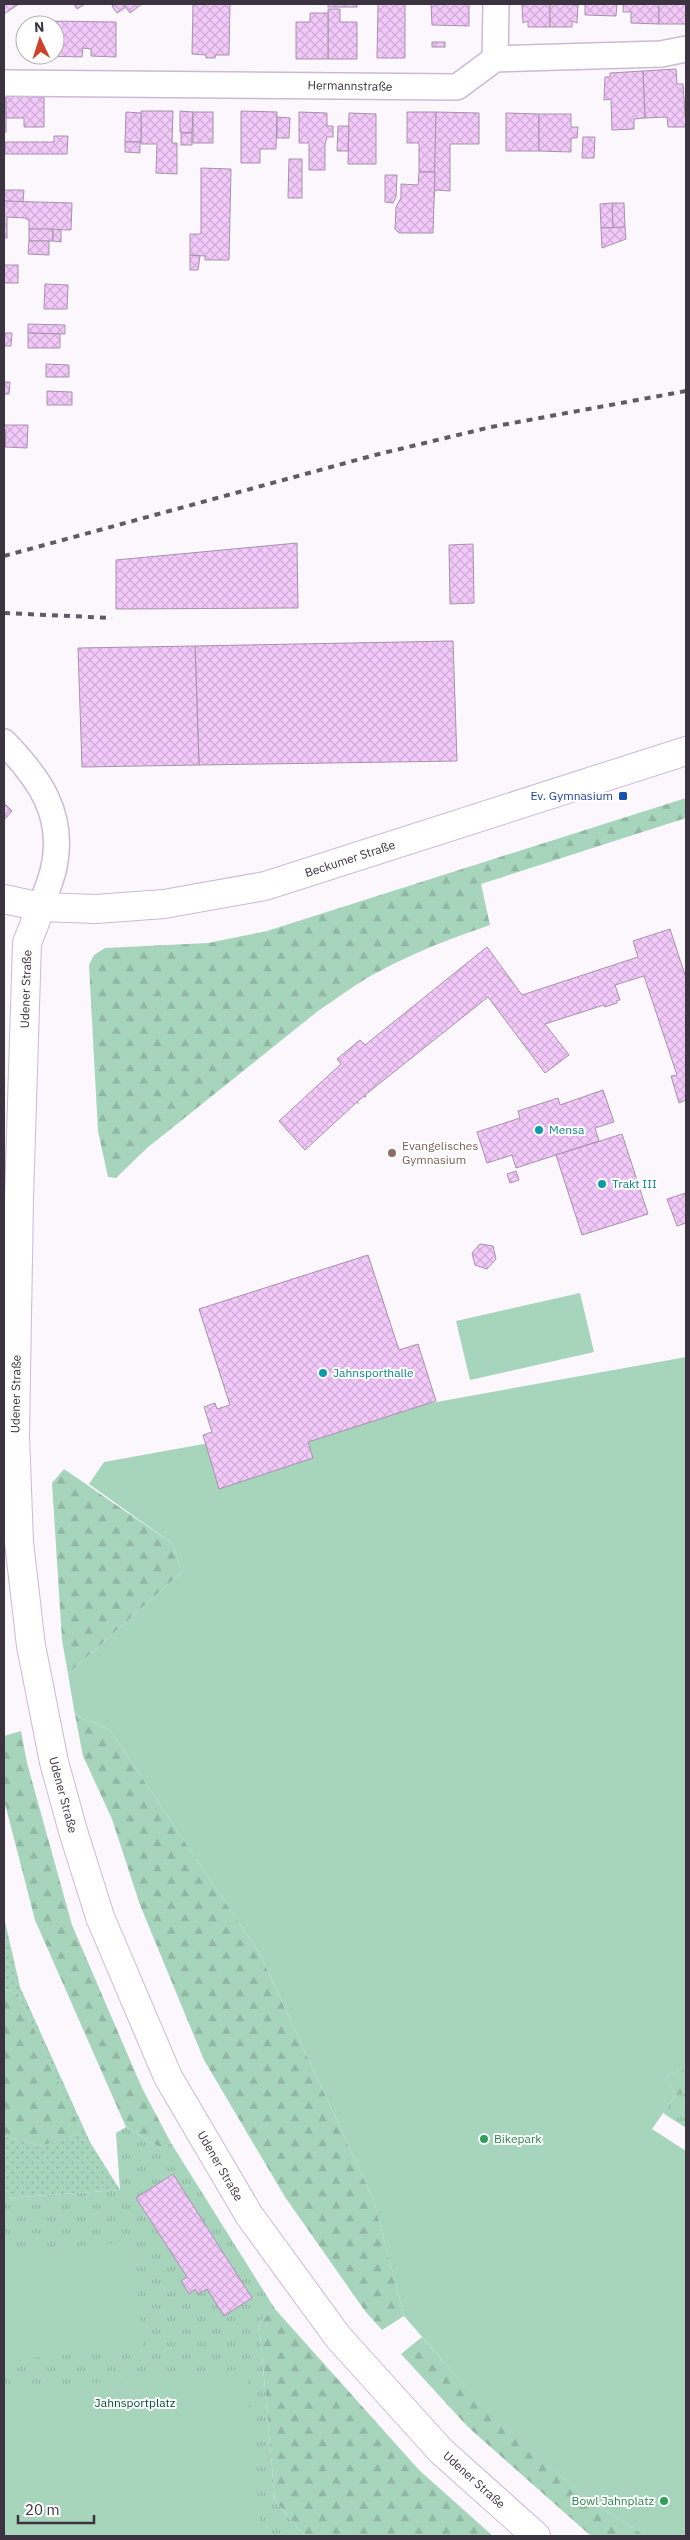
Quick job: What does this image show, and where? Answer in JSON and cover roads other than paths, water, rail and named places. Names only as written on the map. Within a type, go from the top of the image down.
[{"type":"main road","name":"Beckumer Straße","points":[[4,899],[40,908],[96,909],[164,904],[265,886],[686,751]]},
{"type":"main road","name":"Udener Straße","points":[[40,908],[27,943],[19,1199],[15,1435],[19,1542],[32,1646],[54,1762],[73,1831],[100,1917],[168,2077],[249,2215],[338,2337],[441,2451],[536,2536]]},
{"type":"street","points":[[496,4],[495,59],[661,54],[686,49]]},
{"type":"street","name":"Hermannstraße","points":[[4,83],[457,87],[495,59]]},
{"type":"street","points":[[4,742],[30,769],[47,797],[56,832],[54,867],[40,908]]},
{"type":"railway","points":[[4,556],[375,455],[491,427],[686,391]]},
{"type":"railway","points":[[4,613],[112,618]]},
{"type":"place","name":"Ev. Gymnasium","points":[[623,796]]},
{"type":"place","name":"Mensa","points":[[539,1130]]},
{"type":"place","name":"Evangelisches Gymnasium","points":[[392,1153]]},
{"type":"place","name":"Trakt III","points":[[602,1184]]},
{"type":"place","name":"Jahnsporthalle","points":[[323,1373]]},
{"type":"place","name":"Bikepark","points":[[484,2139]]},
{"type":"place","name":"Bowl Jahnplatz","points":[[664,2501]]},
{"type":"park label","name":"Jahnsportplatz","points":[[135,2403]]}]
